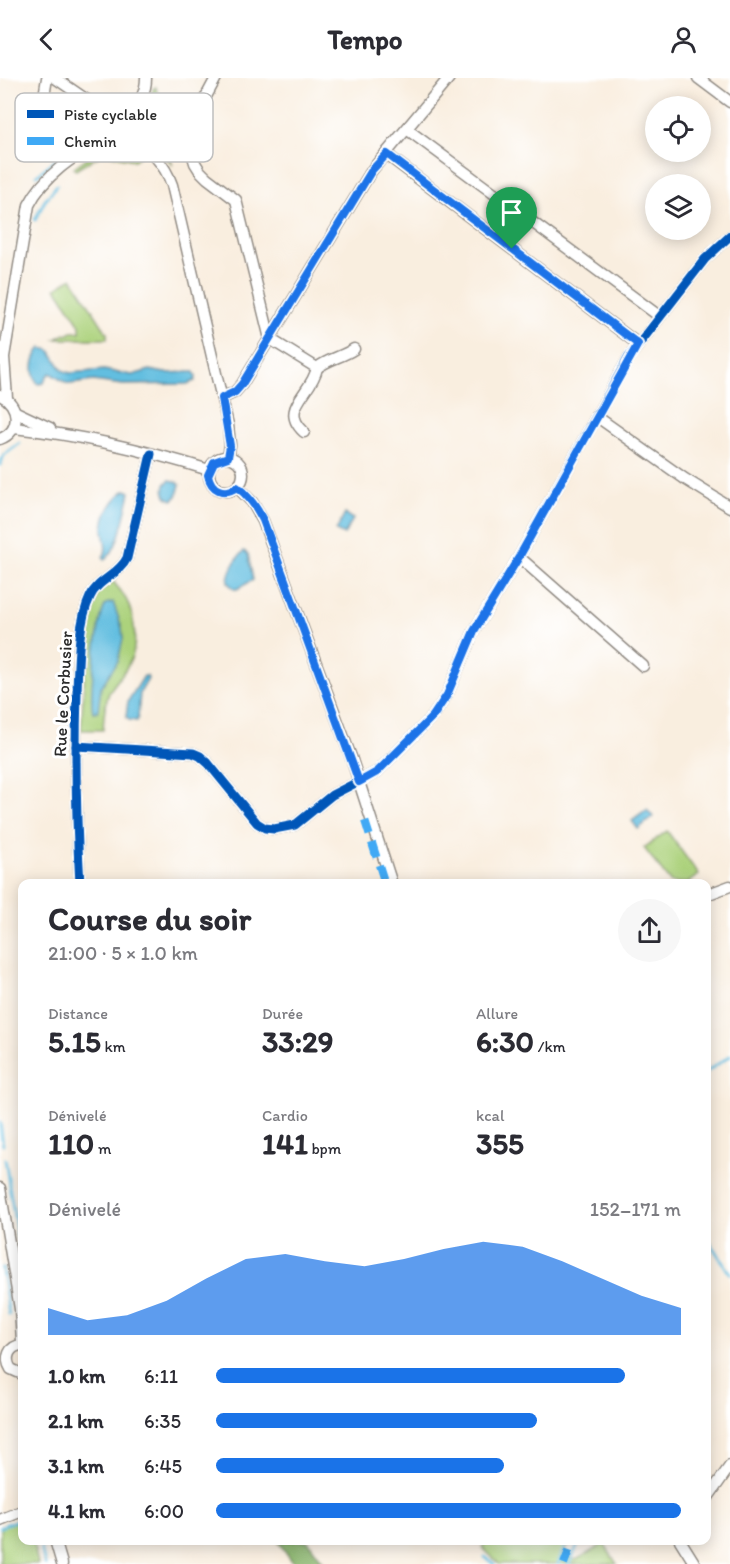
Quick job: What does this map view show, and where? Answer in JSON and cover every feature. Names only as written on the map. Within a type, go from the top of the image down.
[{"type":"street","points":[[45,93],[47,78]]},
{"type":"street","points":[[55,78],[77,93]]},
{"type":"street","points":[[144,93],[146,78]]},
{"type":"street","points":[[222,398],[238,390],[372,170],[408,130],[449,78]]},
{"type":"street","points":[[698,78],[730,102]]},
{"type":"street","points":[[207,93],[214,79]]},
{"type":"street","points":[[408,130],[659,316]]},
{"type":"street","points":[[387,154],[638,344]]},
{"type":"street","points":[[62,433],[16,412],[3,396],[2,361],[29,205],[39,190],[68,162]]},
{"type":"street","points":[[161,162],[168,175],[222,398],[230,446],[228,457]]},
{"type":"street","points":[[195,162],[207,178],[236,200],[270,339],[317,368]]},
{"type":"street","points":[[76,746],[193,753],[208,763],[257,823],[274,829],[295,825],[332,795],[377,772],[433,716],[447,695],[474,631],[519,557],[638,344],[705,259],[730,236]]},
{"type":"street","points":[[303,432],[294,422],[293,414],[315,377],[317,368],[326,361],[340,357],[354,349]]},
{"type":"street","points":[[0,439],[10,434],[14,428],[16,412]]},
{"type":"street","points":[[596,416],[685,479],[730,507]]},
{"type":"street","points":[[14,428],[62,433],[209,470]]},
{"type":"street","name":"Rue le Corbusier","points":[[80,879],[76,825],[76,746],[78,672],[85,609],[94,589],[115,574],[128,558],[152,454]]},
{"type":"street","points":[[228,457],[241,467],[243,478],[237,487],[229,492],[215,488],[209,480],[209,470],[218,459],[228,457]]},
{"type":"street","points":[[237,487],[252,502],[263,520],[359,782],[390,879]]},
{"type":"street","points":[[519,557],[643,666]]},
{"type":"street","points":[[711,893],[730,886]]},
{"type":"street","points":[[0,1188],[18,1297]]},
{"type":"street","points":[[18,1345],[4,1360],[18,1375]]},
{"type":"street","points":[[711,1493],[730,1466]]},
{"type":"street","points":[[0,1520],[18,1513]]},
{"type":"street","points":[[51,1545],[54,1564]]},
{"type":"street","points":[[56,1545],[62,1564]]},
{"type":"street","points":[[683,1545],[694,1564]]},
{"type":"green space","points":[[81,162],[88,162],[76,170],[73,168]]},
{"type":"green space","points":[[72,278],[107,333],[107,339],[56,339],[65,334],[80,332],[80,325],[56,288]]},
{"type":"green space","points":[[113,581],[130,608],[135,633],[134,650],[126,669],[109,693],[103,730],[81,730],[86,650],[92,602],[99,591]]},
{"type":"green space","points":[[667,831],[699,875],[693,879],[668,879],[644,848]]},
{"type":"green space","points":[[18,1520],[18,1545],[34,1545],[38,1564],[0,1564],[0,1527]]},
{"type":"green space","points":[[281,1545],[311,1545],[325,1564],[294,1564]]},
{"type":"green space","points":[[484,1545],[568,1545],[563,1555],[576,1560],[605,1545],[617,1564],[499,1564],[482,1547]]},
{"type":"water","points":[[41,348],[50,350],[62,370],[70,373],[104,370],[132,375],[150,370],[165,373],[194,372],[196,377],[195,381],[187,384],[123,385],[93,381],[71,384],[50,373],[44,383],[38,384],[35,380],[33,366]]},
{"type":"water","points":[[170,480],[180,484],[177,496],[172,500],[167,497],[164,490]]},
{"type":"water","points":[[126,490],[130,492],[120,532],[109,556],[104,560],[105,518],[113,502]]},
{"type":"water","points":[[345,514],[353,519],[344,535],[336,531]]},
{"type":"water","points":[[244,551],[248,554],[253,580],[234,589],[228,583],[229,574],[235,561]]},
{"type":"water","points":[[113,602],[122,628],[123,639],[118,661],[101,687],[98,711],[93,712],[93,674],[97,640],[106,604]]},
{"type":"water","points":[[144,676],[148,679],[140,693],[137,721],[129,720],[126,717],[128,701]]},
{"type":"water","points":[[647,810],[653,817],[638,829],[632,821]]},
{"type":"waterway","points":[[37,175],[53,162]]},
{"type":"waterway","points":[[35,220],[44,202],[57,185]]},
{"type":"waterway","points":[[0,465],[4,455],[20,443]]},
{"type":"waterway","points":[[711,1069],[730,1056]]},
{"type":"waterway","points":[[0,1123],[3,1145]]},
{"type":"waterway","points":[[5,1159],[18,1241]]},
{"type":"waterway","points":[[711,1244],[730,1274]]},
{"type":"waterway","points":[[2,1268],[9,1315]]},
{"type":"waterway","points":[[0,1527],[18,1520]]},
{"type":"waterway","points":[[558,1564],[565,1545]]},
{"type":"waterway","points":[[569,1564],[578,1545]]},
{"type":"waterway","points":[[41,1548],[45,1564]]},
{"type":"waterway","points":[[485,1557],[494,1564]]},
{"type":"marked path","points":[[365,821],[383,879]]},
{"type":"marked path","points":[[564,1564],[571,1545]]},
{"type":"cycle path","points":[[76,746],[193,753],[208,763],[257,823],[265,828],[274,829],[295,825],[332,795],[377,772],[433,716],[447,695],[474,631],[519,557],[629,357],[705,259],[730,236]]},
{"type":"cycle path","points":[[80,879],[76,740],[79,643],[83,618],[93,591],[119,569],[127,558],[151,454]]},
{"type":"route","points":[[387,154],[512,249],[638,344],[519,557],[474,631],[447,695],[433,716],[377,772],[359,782],[263,520],[252,502],[237,487],[224,492],[215,488],[209,480],[211,465],[218,459],[228,457],[230,446],[222,398],[238,390],[372,170],[387,154]]}]
